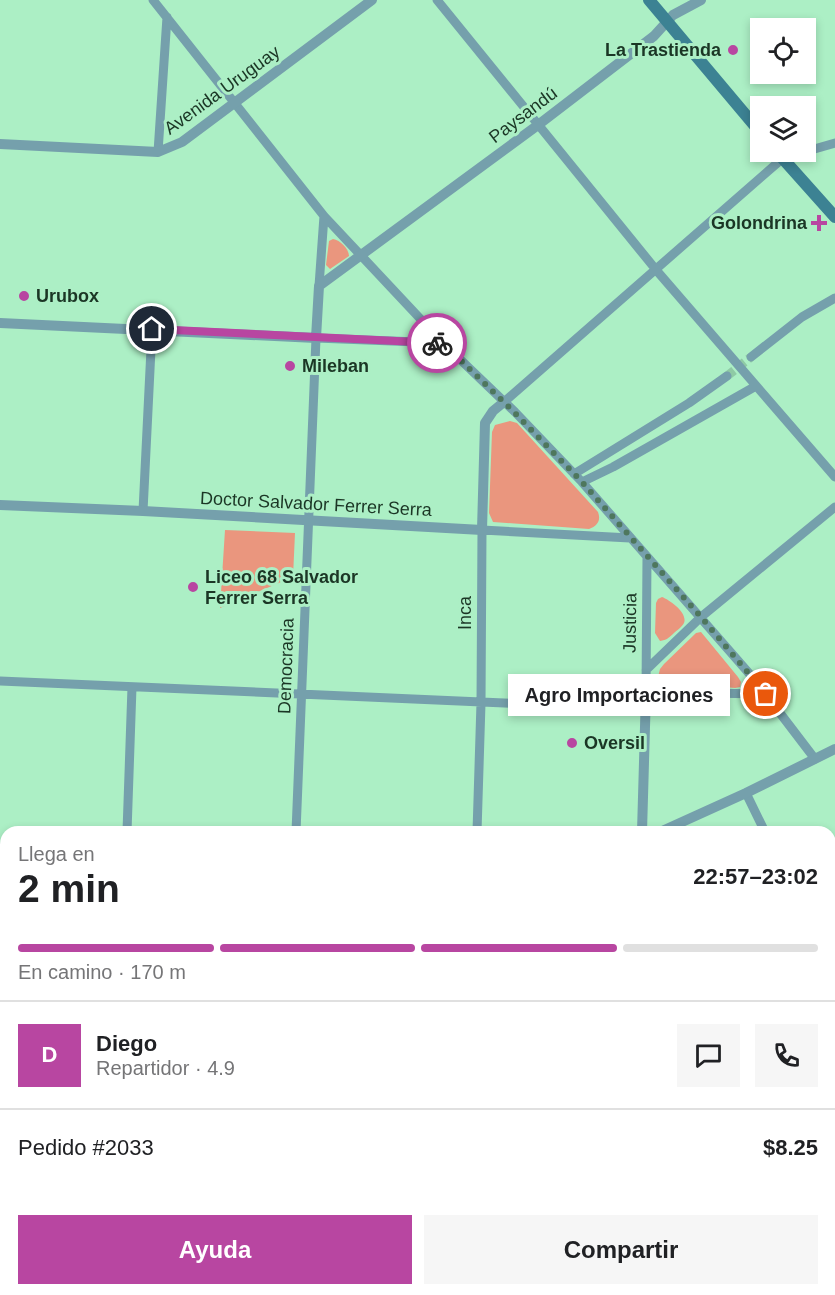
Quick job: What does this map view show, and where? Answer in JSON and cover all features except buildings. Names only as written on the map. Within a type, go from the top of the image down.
[{"type":"main road","points":[[649,0],[750,120]]},
{"type":"main road","points":[[786,162],[835,217]]},
{"type":"street","points":[[153,0],[324,216],[443,343],[582,482],[766,694],[815,759]]},
{"type":"street","name":"Avenida Uruguay","points":[[0,144],[158,152],[182,142],[372,0]]},
{"type":"street","points":[[437,0],[657,271],[835,477]]},
{"type":"street","name":"Paysandú","points":[[362,255],[654,36],[666,20],[701,0]]},
{"type":"street","points":[[158,152],[167,17]]},
{"type":"street","points":[[816,147],[835,143]]},
{"type":"street","points":[[504,402],[657,271],[773,162]]},
{"type":"street","name":"Democracia","points":[[296,826],[316,338],[324,216]]},
{"type":"street","points":[[319,286],[362,255]]},
{"type":"street","points":[[751,357],[802,317],[835,298]]},
{"type":"street","points":[[0,323],[443,343]]},
{"type":"street","points":[[143,511],[152,329]]},
{"type":"street","points":[[574,474],[689,404],[727,376]]},
{"type":"street","points":[[582,482],[614,467],[756,386]]},
{"type":"street","name":"Inca","points":[[477,826],[486,423],[493,411],[504,402]]},
{"type":"street","name":"Doctor Salvador Ferrer Serra","points":[[0,505],[630,538]]},
{"type":"street","points":[[646,670],[701,617],[835,507]]},
{"type":"street","name":"Justicia","points":[[642,826],[647,557]]},
{"type":"street","points":[[0,681],[645,709]]},
{"type":"street","points":[[127,826],[132,687]]},
{"type":"street","points":[[645,692],[766,694]]},
{"type":"street","points":[[673,826],[835,749]]},
{"type":"street","points":[[746,793],[762,826]]},
{"type":"shaded area","points":[[333,239],[344,245],[349,256],[330,269],[326,265],[329,241]]},
{"type":"shaded area","points":[[510,421],[517,423],[598,512],[599,520],[595,526],[589,529],[493,522],[489,513],[492,432],[495,425]]},
{"type":"shaded area","points":[[225,530],[295,533],[293,577],[220,608]]},
{"type":"shaded area","points":[[662,597],[678,607],[685,619],[679,629],[667,639],[660,641],[655,633],[656,603]]},
{"type":"shaded area","points":[[701,632],[738,677],[741,682],[740,687],[662,681],[658,677],[664,664],[696,633]]},
{"type":"tunnel","points":[[727,376],[751,357]]},
{"type":"way so far","points":[[437,343],[443,343],[574,474],[766,694]]},
{"type":"place","name":"La Trastienda","points":[[733,50]]},
{"type":"place","name":"Golondrina","points":[[819,223]]},
{"type":"place","name":"Urubox","points":[[24,296]]},
{"type":"place","name":"Mileban","points":[[290,366]]},
{"type":"place","name":"Liceo 68 Salvador Ferrer Serra","points":[[193,587]]},
{"type":"place","name":"Agro Importaciones","points":[[766,694]]},
{"type":"place","name":"Oversil","points":[[572,743]]},
{"type":"route","points":[[152,329],[437,343]]}]
